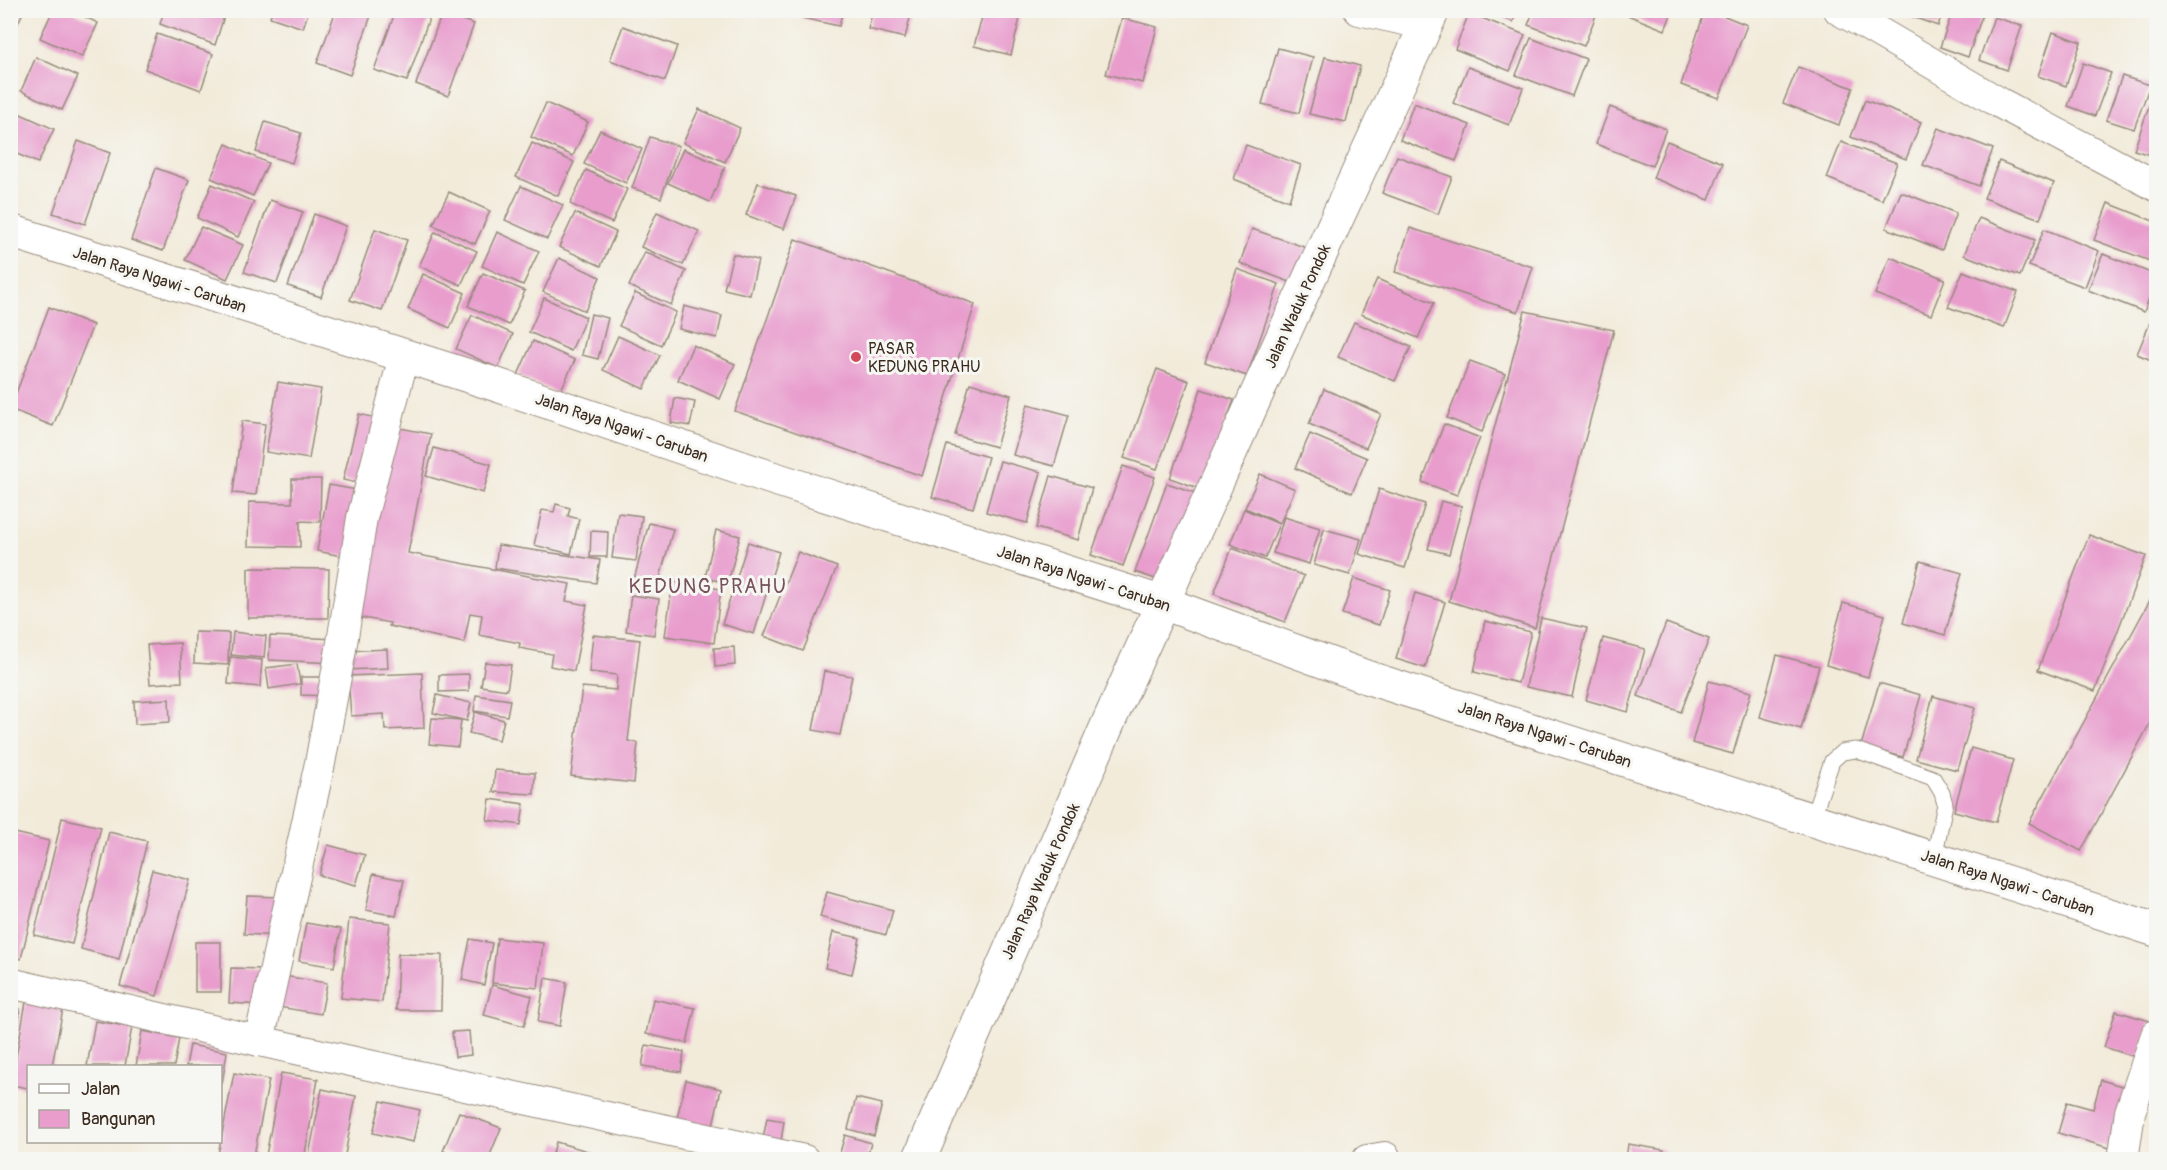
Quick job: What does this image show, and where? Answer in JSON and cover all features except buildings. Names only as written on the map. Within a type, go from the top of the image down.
[{"type":"main road","name":"Jalan Waduk Pondok","points":[[1163,603],[1292,316],[1430,18]]},
{"type":"main road","name":"Jalan Raya Ngawi - Caruban","points":[[10,231],[494,384],[805,489],[1163,603],[1369,678],[2157,930]]},
{"type":"main road","name":"Jalan Raya Waduk Pondok","points":[[919,1160],[951,1081],[1163,603]]},
{"type":"street","points":[[1359,10],[1430,18]]},
{"type":"street","points":[[1839,10],[2000,103],[2157,186]]},
{"type":"street","points":[[259,1041],[320,763],[362,518],[404,356]]},
{"type":"street","points":[[10,983],[259,1041],[804,1160]]},
{"type":"street","points":[[2123,1160],[2130,1112],[2157,1035]]},
{"type":"lane","points":[[1812,819],[1832,760],[1842,753],[1856,750],[1932,778],[1942,793],[1945,804],[1934,858]]},
{"type":"place","name":"PASAR KEDUNG PRAHU","points":[[856,357]]},
{"type":"district","name":"KEDUNG PRAHU","points":[[708,586]]}]
